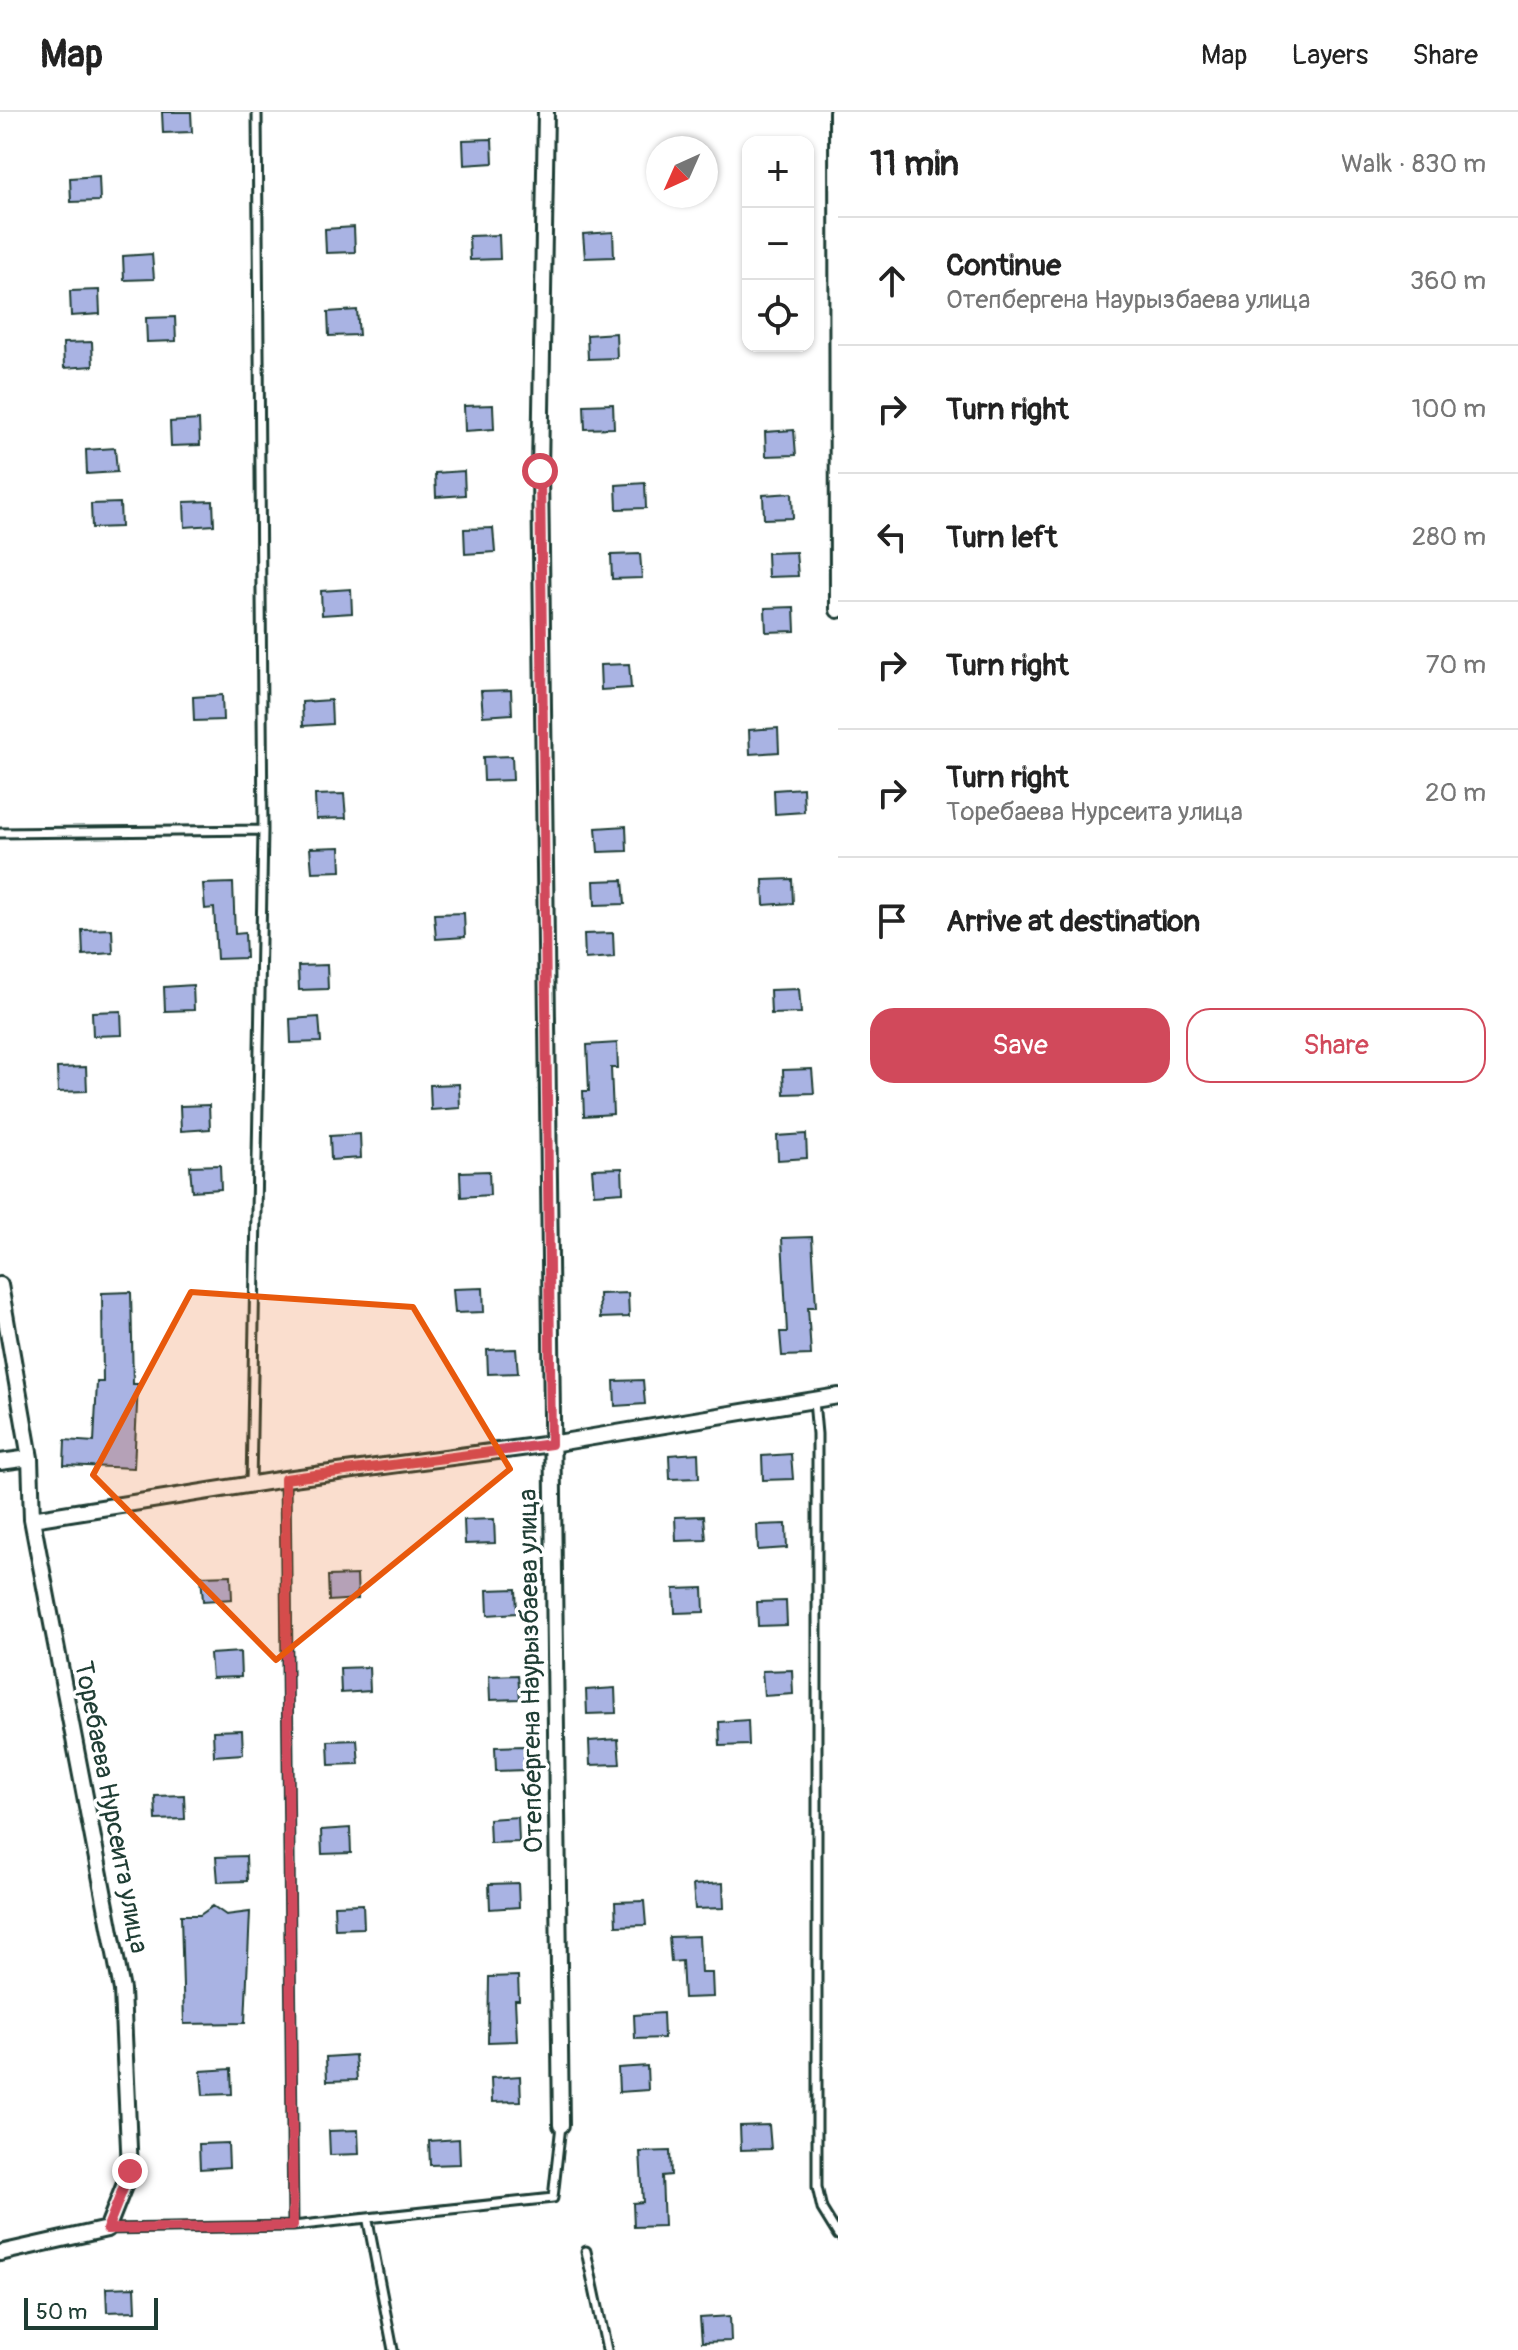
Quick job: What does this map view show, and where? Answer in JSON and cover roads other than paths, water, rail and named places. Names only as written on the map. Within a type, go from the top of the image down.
[{"type":"street","name":"Отепбергена Наурызбаева улица","points":[[546,112],[540,471],[561,2125]]},
{"type":"street","points":[[837,112],[838,610]]},
{"type":"street","name":"Торебаева Нурсеита улица","points":[[0,1285],[30,1458],[32,1519],[122,1990],[130,2171],[107,2229]]},
{"type":"street","points":[[32,1519],[285,1479],[551,1444],[838,1396]]},
{"type":"street","points":[[0,1462],[30,1458]]},
{"type":"street","points":[[0,2253],[107,2229]]},
{"type":"lane","points":[[251,1486],[263,830],[257,112]]},
{"type":"lane","points":[[0,833],[263,830]]},
{"type":"lane","points":[[814,1401],[817,1434],[817,2187],[822,2209],[838,2235]]},
{"type":"lane","points":[[285,1479],[293,2226]]},
{"type":"lane","points":[[107,2229],[293,2226],[368,2221],[553,2198],[561,2125]]},
{"type":"lane","points":[[368,2221],[393,2350]]},
{"type":"lane","points":[[586,2251],[607,2350]]}]
